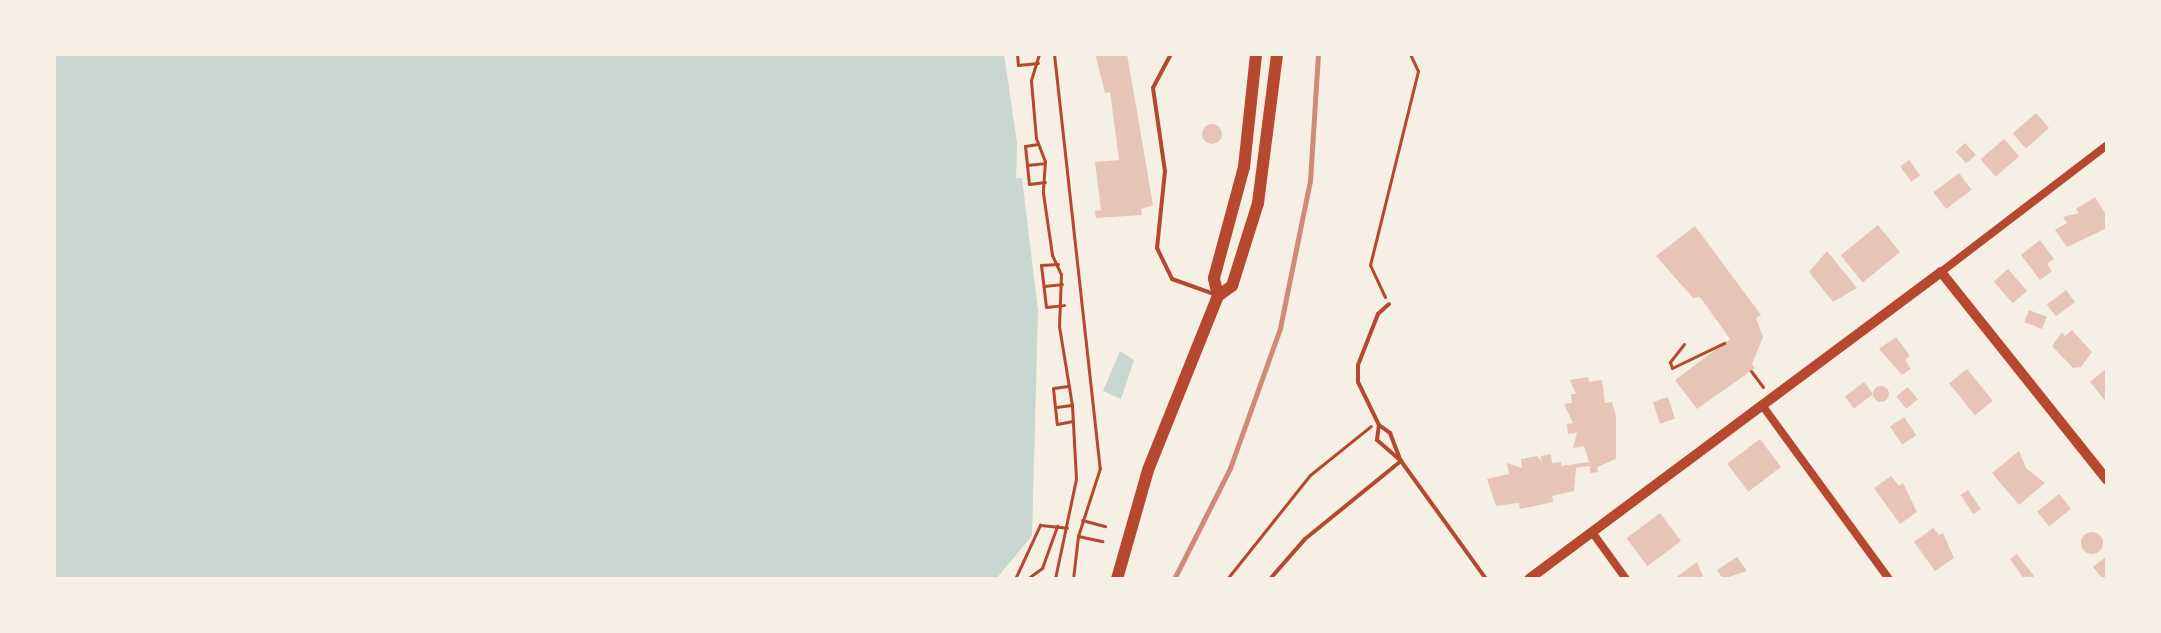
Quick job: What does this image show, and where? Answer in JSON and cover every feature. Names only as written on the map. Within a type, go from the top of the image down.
[{"type":"main road","points":[[1218,296],[1214,278],[1244,167],[1256,54]]},
{"type":"main road","points":[[1117,579],[1148,470],[1218,296],[1232,286],[1258,203],[1277,54]]},
{"type":"street","points":[[1529,579],[2107,145]]},
{"type":"street","points":[[1941,272],[2107,480]]},
{"type":"street","points":[[1767,402],[1889,579]]},
{"type":"street","points":[[1592,532],[1626,579]]},
{"type":"lane","points":[[1171,54],[1153,88],[1165,171],[1157,248],[1172,279],[1218,296]]},
{"type":"lane","points":[[1389,304],[1378,314],[1357,369],[1379,425],[1377,440],[1401,461],[1486,579]]},
{"type":"lane","points":[[1379,425],[1390,433],[1401,461]]},
{"type":"lane","points":[[1270,579],[1305,539],[1401,461]]},
{"type":"path","points":[[1017,54],[1018,65],[1038,63]]},
{"type":"path","points":[[1039,54],[1031,81],[1038,144],[1045,163],[1052,255],[1058,264],[1062,284],[1064,305],[1059,326],[1072,405],[1076,479],[1055,579]]},
{"type":"path","points":[[1054,54],[1100,468],[1078,536],[1073,579]]},
{"type":"path","points":[[1389,304],[1370,265],[1418,71],[1410,54]]},
{"type":"path","points":[[1038,144],[1025,146],[1029,184],[1045,182]]},
{"type":"path","points":[[1027,165],[1045,163]]},
{"type":"path","points":[[1058,264],[1041,265],[1046,307],[1064,305]]},
{"type":"path","points":[[1044,286],[1062,284]]},
{"type":"path","points":[[1684,344],[1670,362],[1672,368],[1724,343]]},
{"type":"path","points":[[1751,371],[1767,402]]},
{"type":"path","points":[[1068,386],[1053,388],[1057,424],[1073,421]]},
{"type":"path","points":[[1055,407],[1072,405]]},
{"type":"path","points":[[1228,579],[1325,460],[1365,428],[1379,425]]},
{"type":"path","points":[[1082,520],[1105,526]]},
{"type":"path","points":[[1015,579],[1040,525],[1067,528]]},
{"type":"path","points":[[1027,579],[1042,568],[1057,526]]},
{"type":"path","points":[[1078,536],[1102,541]]},
{"type":"shaded area","points":[[54,54],[1004,54],[1017,143],[1016,178],[1022,178],[1038,311],[1032,536],[996,579],[54,579]]},
{"type":"shaded area","points":[[1120,351],[1134,360],[1121,399],[1103,391]]},
{"type":"building","points":[[1095,54],[1127,54],[1153,205],[1141,209],[1142,215],[1096,218],[1095,211],[1101,210],[1095,162],[1119,160],[1110,92],[1105,93]]},
{"type":"building","points":[[2036,113],[2049,128],[2026,148],[2013,133]]},
{"type":"building","points":[[1212,124],[1219,127],[1222,134],[1219,141],[1212,144],[1205,141],[1202,134],[1205,127]]},
{"type":"building","points":[[2004,139],[2019,156],[1996,177],[1981,159]]},
{"type":"building","points":[[1965,143],[1976,155],[1966,164],[1955,152]]},
{"type":"building","points":[[1909,160],[1920,175],[1911,182],[1900,166]]},
{"type":"building","points":[[1959,173],[1972,190],[1946,209],[1933,192]]},
{"type":"building","points":[[2095,197],[2107,216],[2107,228],[2067,247],[2055,230],[2067,223],[2063,217],[2079,213],[2076,209]]},
{"type":"building","points":[[1878,225],[1900,252],[1863,282],[1841,255]]},
{"type":"building","points":[[1695,226],[1761,315],[1756,318],[1763,337],[1752,364],[1755,368],[1697,409],[1675,380],[1730,339],[1700,297],[1693,298],[1656,256]]},
{"type":"building","points":[[2040,240],[2054,259],[2047,264],[2052,271],[2040,280],[2021,255]]},
{"type":"building","points":[[1827,251],[1857,288],[1833,302],[1809,272]]},
{"type":"building","points":[[2008,269],[2027,291],[2013,303],[1994,281]]},
{"type":"building","points":[[2066,290],[2075,302],[2056,316],[2047,304]]},
{"type":"building","points":[[2029,310],[2047,317],[2042,329],[2024,322]]},
{"type":"building","points":[[2072,330],[2092,352],[2081,367],[2073,368],[2052,346],[2062,332],[2065,336]]},
{"type":"building","points":[[1896,337],[1910,356],[1905,360],[1911,369],[1902,375],[1879,349]]},
{"type":"building","points":[[2107,368],[2107,403],[2090,382]]},
{"type":"building","points":[[1967,369],[1993,401],[1975,415],[1949,383]]},
{"type":"building","points":[[1588,377],[1589,382],[1602,380],[1605,403],[1612,402],[1616,416],[1616,459],[1597,467],[1598,472],[1590,473],[1590,466],[1576,468],[1574,491],[1552,496],[1553,502],[1520,509],[1519,503],[1496,506],[1487,479],[1509,474],[1507,463],[1522,468],[1521,459],[1537,456],[1542,462],[1541,456],[1551,454],[1552,463],[1561,462],[1561,466],[1589,462],[1584,446],[1573,448],[1577,433],[1568,434],[1567,424],[1573,423],[1564,404],[1572,403],[1571,394],[1576,394],[1570,380]]},
{"type":"building","points":[[1864,382],[1873,394],[1854,408],[1845,396]]},
{"type":"building","points":[[1878,386],[1884,386],[1889,394],[1887,400],[1878,402],[1873,397],[1873,391]]},
{"type":"building","points":[[1908,387],[1918,400],[1906,409],[1896,396]]},
{"type":"building","points":[[1668,397],[1675,419],[1660,424],[1653,402]]},
{"type":"building","points":[[1904,417],[1916,435],[1902,445],[1890,427]]},
{"type":"building","points":[[1760,439],[1781,467],[1748,492],[1727,464]]},
{"type":"building","points":[[2019,451],[2026,468],[2045,483],[2019,505],[1992,473]]},
{"type":"building","points":[[1891,476],[1899,486],[1903,483],[1917,512],[1900,524],[1874,488]]},
{"type":"building","points":[[1968,490],[1981,509],[1973,514],[1961,495]]},
{"type":"building","points":[[2059,494],[2071,509],[2049,526],[2037,512]]},
{"type":"building","points":[[1660,513],[1681,541],[1648,566],[1626,538]]},
{"type":"building","points":[[1933,528],[1939,535],[1943,533],[1954,558],[1935,571],[1914,542]]},
{"type":"building","points":[[2092,532],[2100,535],[2103,543],[2100,551],[2092,554],[2084,551],[2081,543],[2084,535]]},
{"type":"building","points":[[2017,554],[2034,576],[2030,579],[2024,579],[2010,559]]},
{"type":"building","points":[[2107,556],[2107,579],[2103,579],[2093,567]]},
{"type":"building","points":[[1737,557],[1747,571],[1723,579],[1717,570]]},
{"type":"building","points":[[1697,562],[1704,579],[1674,579]]},
{"type":"railway","points":[[1174,579],[1230,468],[1280,328],[1310,181],[1318,54]]}]
